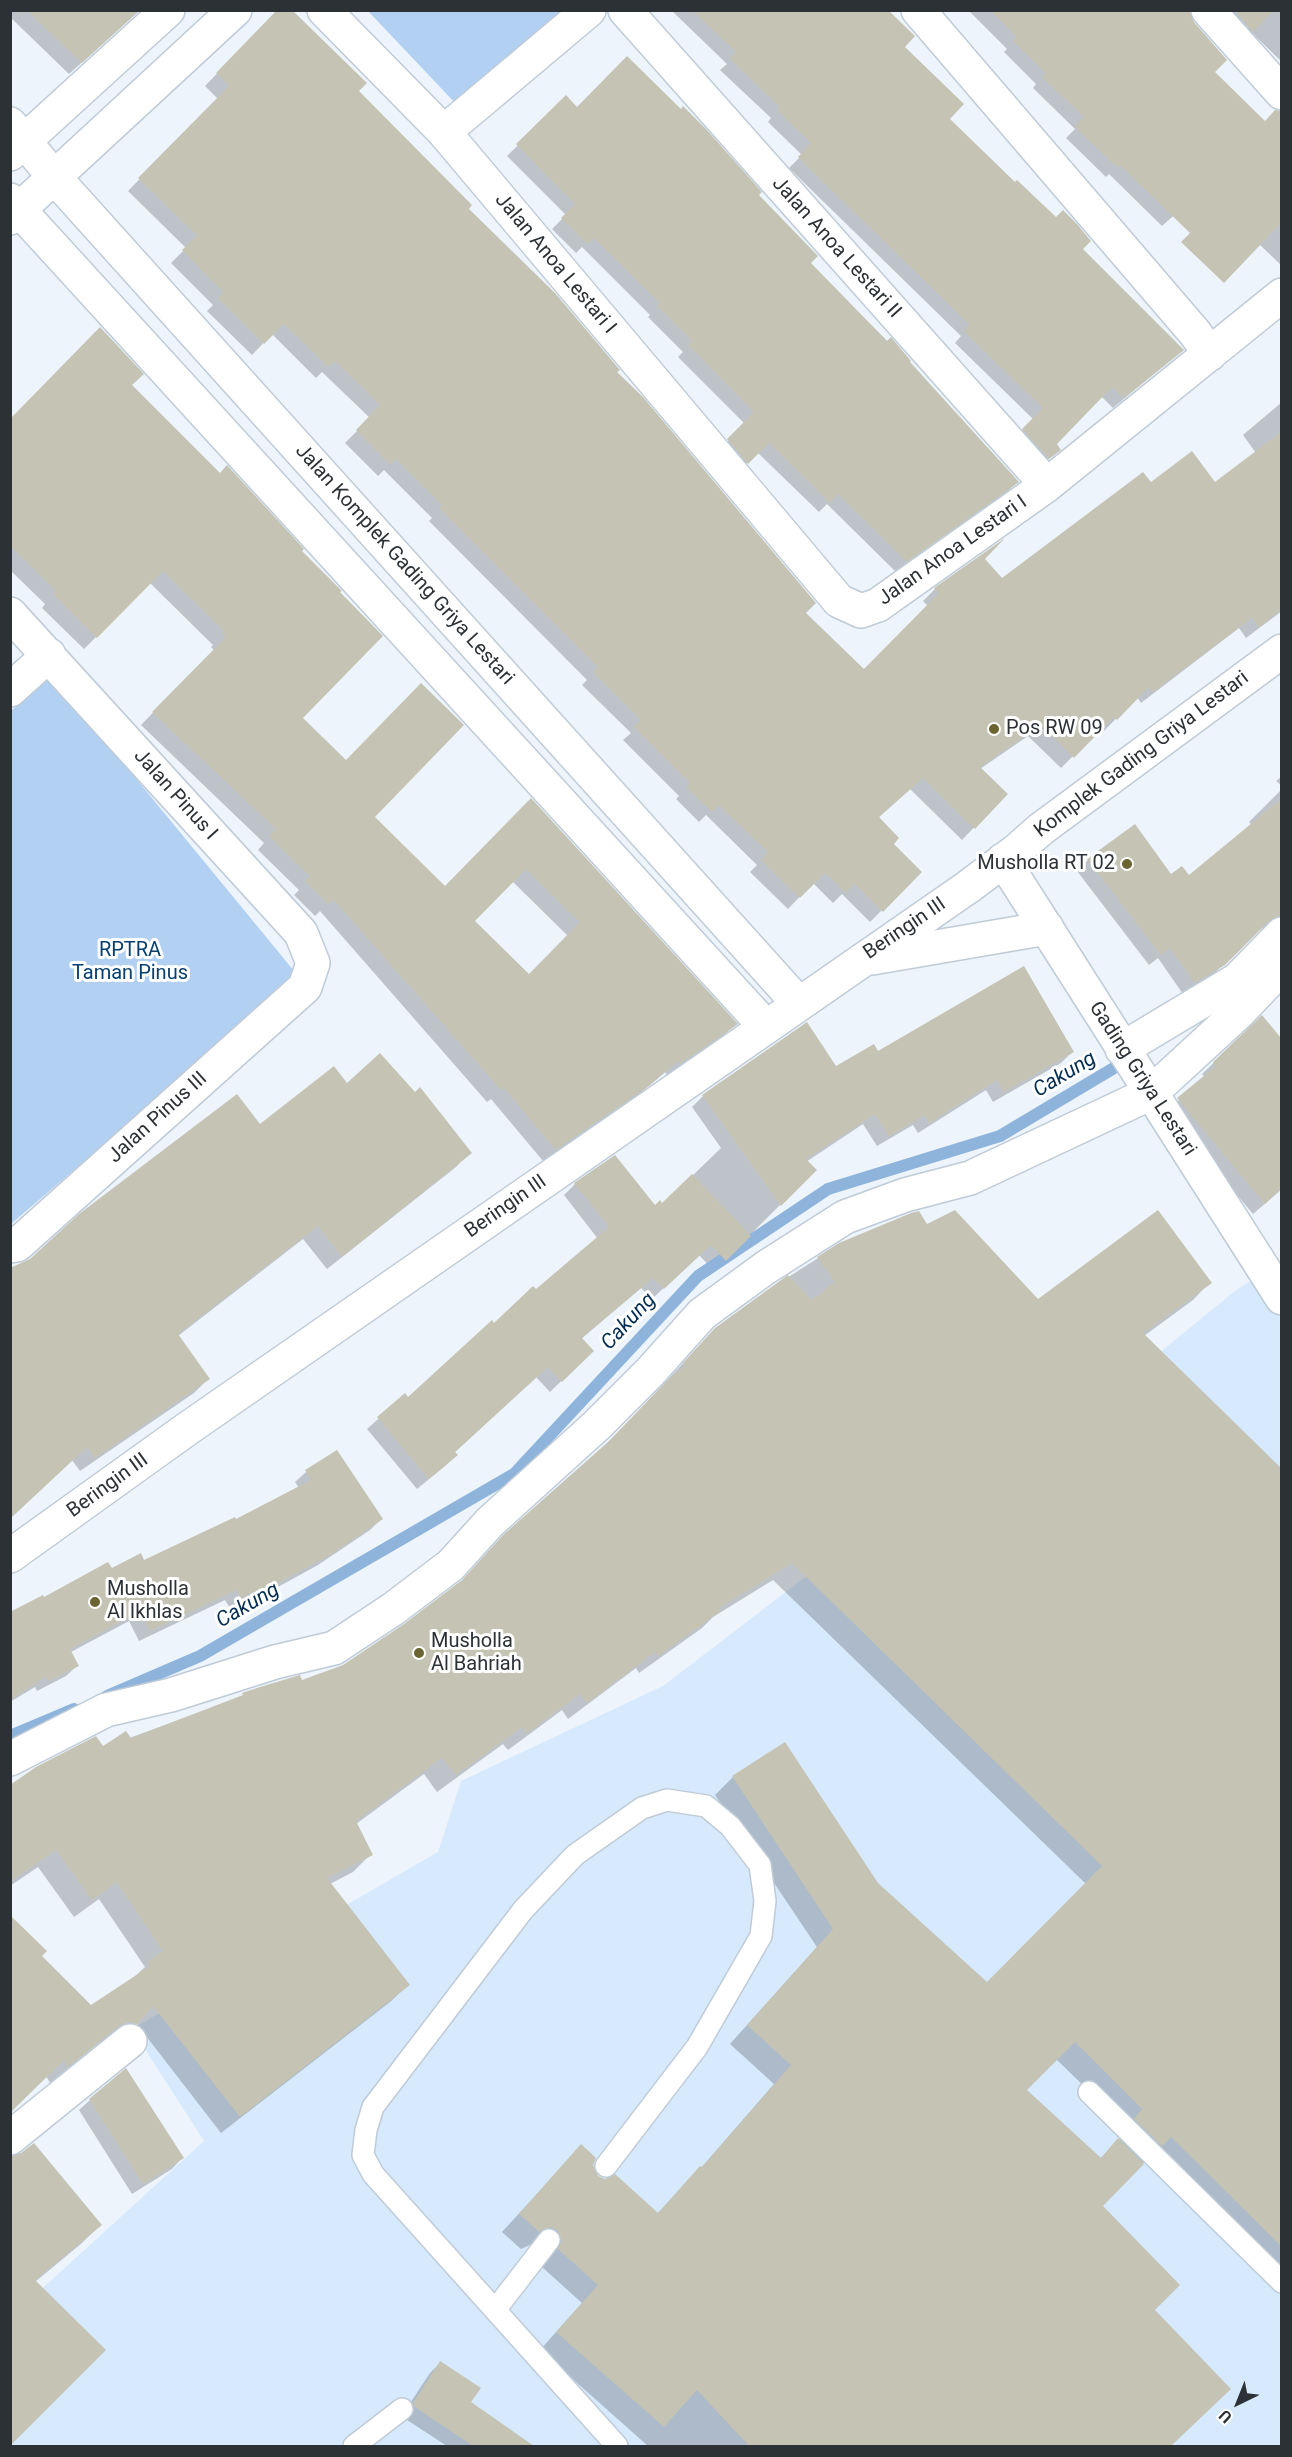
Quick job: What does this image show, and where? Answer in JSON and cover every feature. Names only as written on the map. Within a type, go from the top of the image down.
[{"type":"street","points":[[16,140],[168,10]]},
{"type":"street","points":[[235,10],[55,178],[13,210],[765,1026]]},
{"type":"street","name":"Jalan Anoa Lestari I","points":[[324,10],[444,132],[839,601],[861,611],[878,605],[1047,485],[1281,295]]},
{"type":"street","points":[[444,132],[589,10]]},
{"type":"street","name":"Jalan Anoa Lestari II","points":[[625,10],[1047,485]]},
{"type":"street","points":[[918,10],[1196,333],[1210,354]]},
{"type":"street","points":[[1208,10],[1281,93]]},
{"type":"street","name":"Jalan Komplek Gading Griya Lestari","points":[[16,140],[55,178],[799,1004]]},
{"type":"street","name":"Jalan Pinus I","points":[[10,614],[301,933],[313,963],[305,987]]},
{"type":"street","name":"Komplek Gading Griya Lestari","points":[[1003,860],[1281,651]]},
{"type":"street","points":[[10,690],[49,655]]},
{"type":"street","name":"Beringin III","points":[[10,1556],[187,1429],[1003,860]]},
{"type":"street","name":"Gading Griya Lestari","points":[[1003,860],[1281,1298]]},
{"type":"street","points":[[859,960],[1047,927]]},
{"type":"street","points":[[1124,1052],[1237,980],[1281,934]]},
{"type":"street","points":[[10,1759],[106,1710],[171,1695],[275,1662],[334,1648],[393,1609],[452,1565],[490,1522],[619,1402],[702,1314],[765,1268],[845,1217],[905,1195],[970,1178],[1149,1090],[1239,1012],[1281,967]]},
{"type":"street","name":"Jalan Pinus III","points":[[10,1246],[17,1245],[305,987]]},
{"type":"street","points":[[12,2133],[130,2041]]},
{"type":"lane","points":[[606,2166],[697,2047],[762,1936],[765,1901],[760,1865],[730,1826],[706,1806],[667,1800],[642,1808],[575,1855],[523,1910],[373,2107],[366,2130],[363,2155],[373,2174],[617,2446]]},
{"type":"lane","points":[[1089,2092],[1281,2282]]},
{"type":"lane","points":[[495,2310],[549,2240]]},
{"type":"lane","points":[[354,2446],[402,2409]]},
{"type":"shaded area","points":[[1281,1261],[1281,2446],[11,2446],[11,2317],[204,2141],[132,2029],[438,1852],[461,1781],[663,1686],[948,1468],[985,1495],[1235,1291]]},
{"type":"green space","points":[[368,11],[573,11],[458,106]]},
{"type":"green space","name":"RPTRA Taman Pinus","points":[[50,674],[299,977],[11,1224],[11,711]]},
{"type":"building","points":[[27,10],[140,10],[82,63]]},
{"type":"building","points":[[277,10],[292,10],[367,83],[359,91],[472,205],[469,209],[555,293],[620,370],[617,372],[643,397],[816,603],[806,613],[864,669],[939,593],[934,588],[1005,538],[985,559],[1002,578],[1143,472],[1151,482],[1192,451],[1215,482],[1281,432],[1281,610],[1259,627],[1252,618],[1153,692],[1149,687],[1117,720],[1114,717],[1074,758],[1041,725],[980,767],[1008,794],[975,829],[923,778],[879,817],[899,838],[894,844],[922,872],[883,912],[854,883],[846,893],[825,873],[800,898],[761,860],[768,852],[719,805],[712,812],[686,787],[690,783],[634,727],[641,720],[593,672],[598,667],[439,508],[443,505],[396,459],[391,465],[356,430],[380,405],[335,361],[329,367],[284,324],[264,344],[218,298],[223,292],[182,250],[197,235],[138,178],[229,86],[216,73]]},
{"type":"building","points":[[692,10],[888,10],[915,36],[905,47],[964,104],[950,119],[1015,182],[1017,180],[1056,217],[1063,210],[1091,241],[1083,249],[1184,350],[1124,398],[1112,387],[1057,444],[1061,450],[1049,459],[1022,429],[1043,408],[964,331],[970,325],[798,157],[811,143],[777,110],[780,107],[730,59],[736,52]]},
{"type":"building","points":[[990,10],[1190,10],[1194,22],[1227,60],[1215,72],[1265,121],[1275,110],[1281,111],[1281,223],[1224,283],[1181,242],[1190,233],[1120,165],[1118,168],[1075,127],[1084,117],[1042,77],[1046,73],[1013,41],[1017,37]]},
{"type":"building","points":[[1234,10],[1274,10],[1253,32]]},
{"type":"building","points":[[627,56],[681,109],[683,106],[706,129],[762,192],[759,195],[818,256],[811,263],[887,341],[891,337],[910,362],[1019,482],[907,562],[838,494],[830,503],[769,443],[748,464],[727,439],[754,412],[688,345],[692,341],[657,306],[660,303],[594,238],[587,244],[561,218],[575,204],[516,144],[566,95],[577,107]]},
{"type":"building","points":[[100,327],[144,374],[132,385],[220,473],[227,465],[304,549],[302,551],[383,636],[303,718],[346,760],[421,683],[464,725],[375,817],[445,886],[531,798],[738,1024],[680,1064],[678,1061],[650,1085],[556,1150],[504,1088],[501,1090],[334,900],[328,904],[305,881],[310,876],[269,836],[276,829],[152,712],[226,637],[222,633],[224,631],[163,571],[97,638],[53,594],[57,591],[10,546],[11,418]],"holes":[[[526,869],[580,922],[529,974],[475,921]]]},
{"type":"building","points":[[1281,799],[1281,916],[1269,921],[1225,965],[1195,983],[1170,948],[1161,955],[1087,859],[1135,824],[1171,874],[1182,866],[1189,875]]},
{"type":"building","points":[[1024,966],[1074,1052],[1004,1092],[997,1080],[929,1123],[925,1115],[889,1136],[875,1114],[806,1159],[817,1170],[781,1206],[702,1095],[807,1022],[836,1066],[874,1044],[878,1051]]},
{"type":"building","points":[[1262,1015],[1281,1038],[1281,1189],[1265,1204],[1177,1098],[1216,1066],[1213,1062]]},
{"type":"building","points":[[380,1053],[415,1092],[420,1087],[472,1153],[342,1257],[318,1226],[178,1334],[210,1379],[95,1458],[87,1447],[10,1519],[10,1268],[30,1259],[79,1214],[237,1094],[260,1124],[334,1066],[347,1083]]},
{"type":"building","points":[[615,1155],[655,1205],[660,1200],[662,1203],[692,1174],[751,1236],[726,1261],[711,1245],[664,1289],[653,1278],[582,1338],[594,1351],[562,1382],[548,1367],[455,1452],[458,1455],[429,1479],[377,1417],[405,1393],[408,1397],[492,1320],[494,1323],[533,1286],[536,1289],[609,1227],[574,1183]]},
{"type":"building","points":[[955,1210],[1038,1299],[1158,1210],[1212,1283],[1143,1333],[1281,1468],[1281,2246],[1171,2137],[1162,2146],[1134,2119],[1142,2109],[1075,2042],[1027,2090],[1101,2158],[1118,2138],[1144,2164],[1103,2206],[1180,2285],[1155,2310],[1231,2389],[1171,2446],[749,2446],[697,2390],[664,2427],[556,2332],[598,2285],[558,2249],[562,2241],[557,2230],[550,2227],[539,2232],[519,2214],[581,2144],[596,2158],[593,2165],[598,2176],[605,2179],[615,2174],[658,2213],[700,2166],[702,2167],[791,2065],[747,2025],[833,1929],[732,1776],[785,1742],[878,1883],[987,1982],[1102,1866],[792,1563],[719,1608],[721,1611],[658,1656],[655,1652],[587,1703],[580,1694],[526,1734],[522,1727],[456,1775],[442,1758],[356,1821],[373,1855],[327,1878],[410,1985],[240,2117],[153,2006],[137,2024],[128,2022],[119,2026],[68,2067],[64,2060],[10,2113],[10,1915],[47,1951],[42,1956],[91,2005],[150,1966],[147,1962],[163,1951],[117,1882],[92,1900],[56,1850],[10,1882],[10,1785],[36,1767],[96,1736],[103,1746],[126,1731],[131,1738],[243,1695],[242,1693],[300,1675],[302,1680],[343,1665],[404,1624],[462,1580],[503,1535],[608,1442],[671,1377],[685,1366],[683,1363],[715,1328],[788,1275],[812,1300],[835,1282],[817,1257],[839,1243],[911,1213],[919,1211],[927,1224]]},
{"type":"building","points":[[337,1450],[383,1519],[330,1555],[278,1583],[277,1581],[241,1598],[236,1590],[150,1631],[140,1611],[70,1649],[79,1666],[48,1681],[46,1677],[10,1700],[10,1612],[43,1595],[44,1597],[108,1562],[112,1568],[141,1553],[144,1560],[235,1517],[236,1519],[311,1480],[305,1470]]},
{"type":"building","points":[[126,2068],[184,2158],[143,2184],[89,2099]]},
{"type":"building","points":[[34,2143],[102,2225],[35,2280],[106,2350],[10,2446],[10,2156],[21,2153]]},
{"type":"building","points":[[440,2361],[481,2388],[471,2402],[534,2446],[473,2446],[415,2407],[413,2403]]},
{"type":"waterway","name":"Cakung","points":[[107,1696],[200,1656],[514,1474],[698,1276],[828,1189],[1000,1136],[1129,1059]]},
{"type":"waterway","name":"Cakung","points":[[10,1736],[74,1709]]},
{"type":"place","name":"Pos RW 09","points":[[994,729]]},
{"type":"place","name":"Musholla RT 02","points":[[1127,864]]},
{"type":"place","name":"Musholla Al Ikhlas","points":[[95,1602]]},
{"type":"place","name":"Musholla Al Bahriah","points":[[419,1653]]}]
